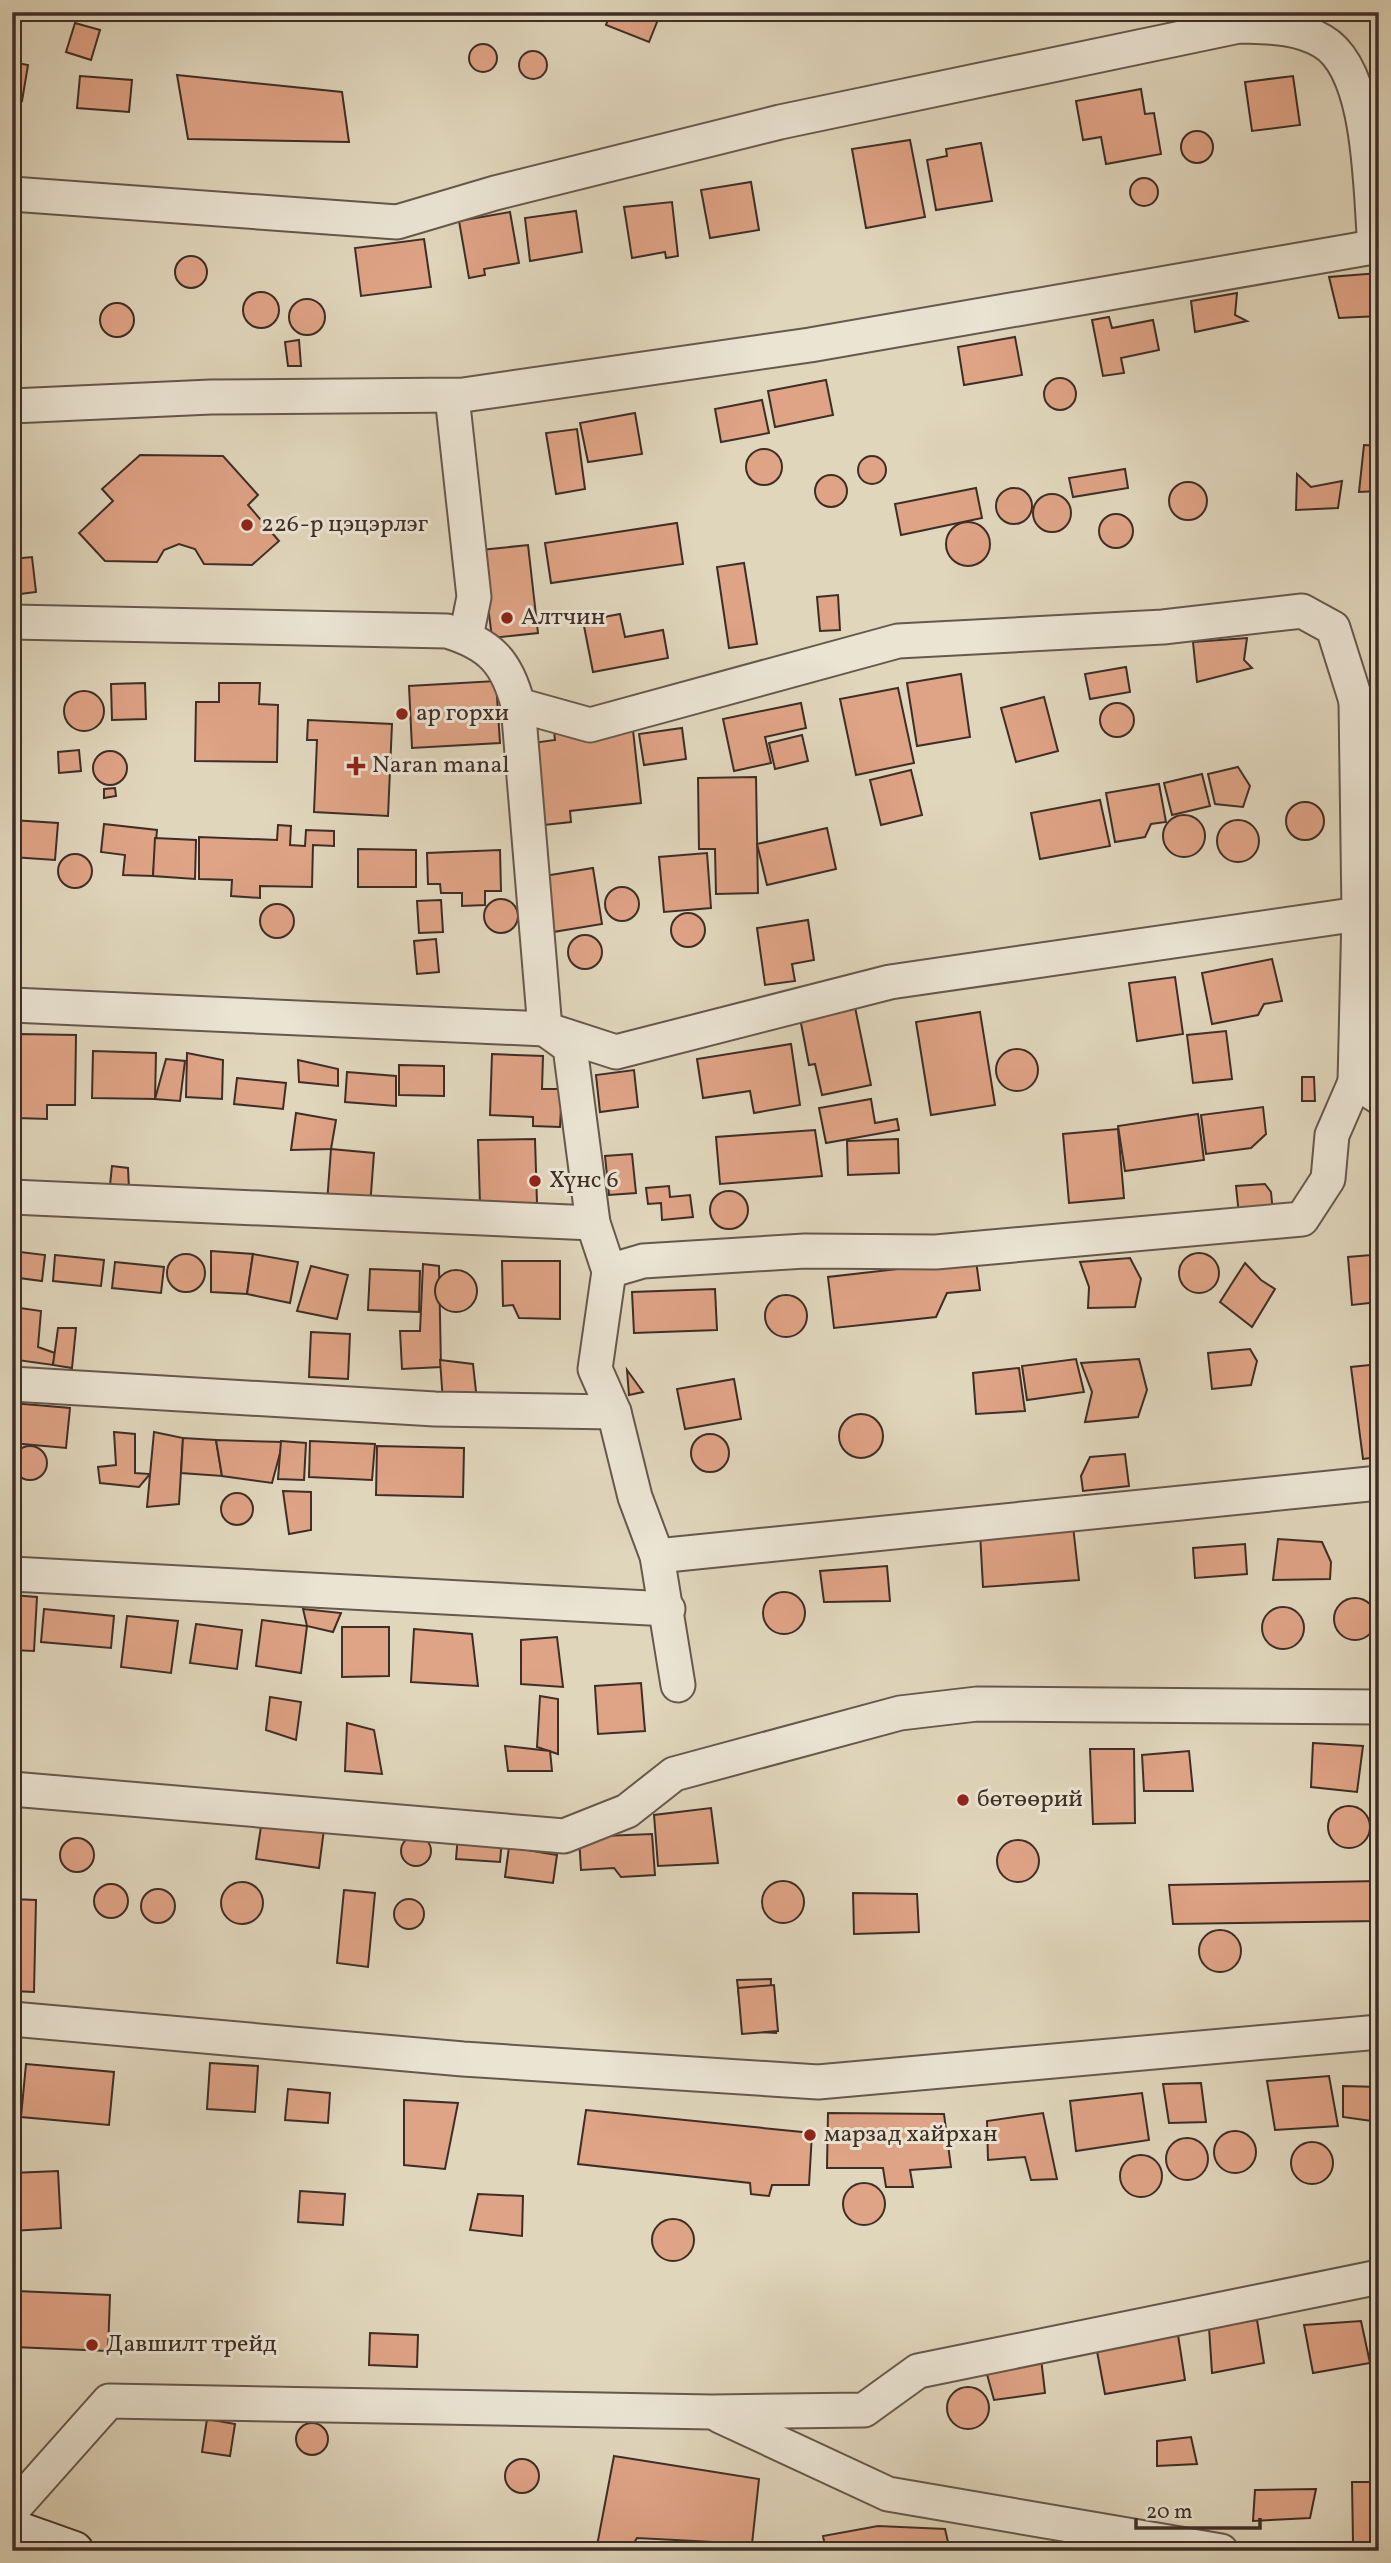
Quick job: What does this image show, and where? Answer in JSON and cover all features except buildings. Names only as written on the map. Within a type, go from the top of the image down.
[{"type":"main road","points":[[12,2529],[74,2551]]},
{"type":"street","points":[[12,194],[397,222],[495,193],[780,122],[1239,26],[1283,27],[1324,42],[1349,72],[1363,111],[1377,247],[810,345],[452,396],[211,397],[12,406]]},
{"type":"street","points":[[452,396],[474,597],[466,637]]},
{"type":"street","points":[[518,705],[590,725],[898,641],[1163,627],[1302,611],[1333,628],[1367,705],[1359,914],[1367,1089],[1332,1135],[1328,1179],[1302,1219],[936,1252],[805,1251],[643,1261],[609,1271]]},
{"type":"street","points":[[12,622],[447,631],[483,645],[511,677],[518,705],[545,1029],[570,1047],[593,1223],[609,1271],[595,1369],[614,1412],[635,1497],[657,1556],[668,1609],[678,1685]]},
{"type":"street","points":[[12,1005],[545,1029],[616,1052],[890,982],[1359,914]]},
{"type":"street","points":[[12,1197],[593,1223]]},
{"type":"street","points":[[12,1384],[435,1409],[614,1412]]},
{"type":"street","points":[[657,1556],[1379,1483]]},
{"type":"street","points":[[12,1574],[668,1609]]},
{"type":"street","points":[[12,1789],[564,1836],[627,1811],[674,1774],[900,1713],[976,1704],[1379,1707]]},
{"type":"street","points":[[12,2019],[463,2059],[818,2082],[1379,2032]]},
{"type":"street","points":[[12,2510],[109,2401],[712,2412],[864,2410],[918,2371],[1379,2277]]},
{"type":"street","points":[[712,2412],[888,2494],[1221,2551]]},
{"type":"place","name":"226-р цэцэрлэг","points":[[247,525]]},
{"type":"place","name":"Алтчин","points":[[507,618]]},
{"type":"place","name":"ар горхи","points":[[402,714]]},
{"type":"place","name":"Naran manal","points":[[356,766]]},
{"type":"place","name":"Хүнс 6","points":[[535,1181]]},
{"type":"place","name":"бөтөөрий","points":[[963,1800]]},
{"type":"place","name":"марзад хайрхан","points":[[810,2135]]},
{"type":"place","name":"Давшилт трейд","points":[[92,2345]]}]
